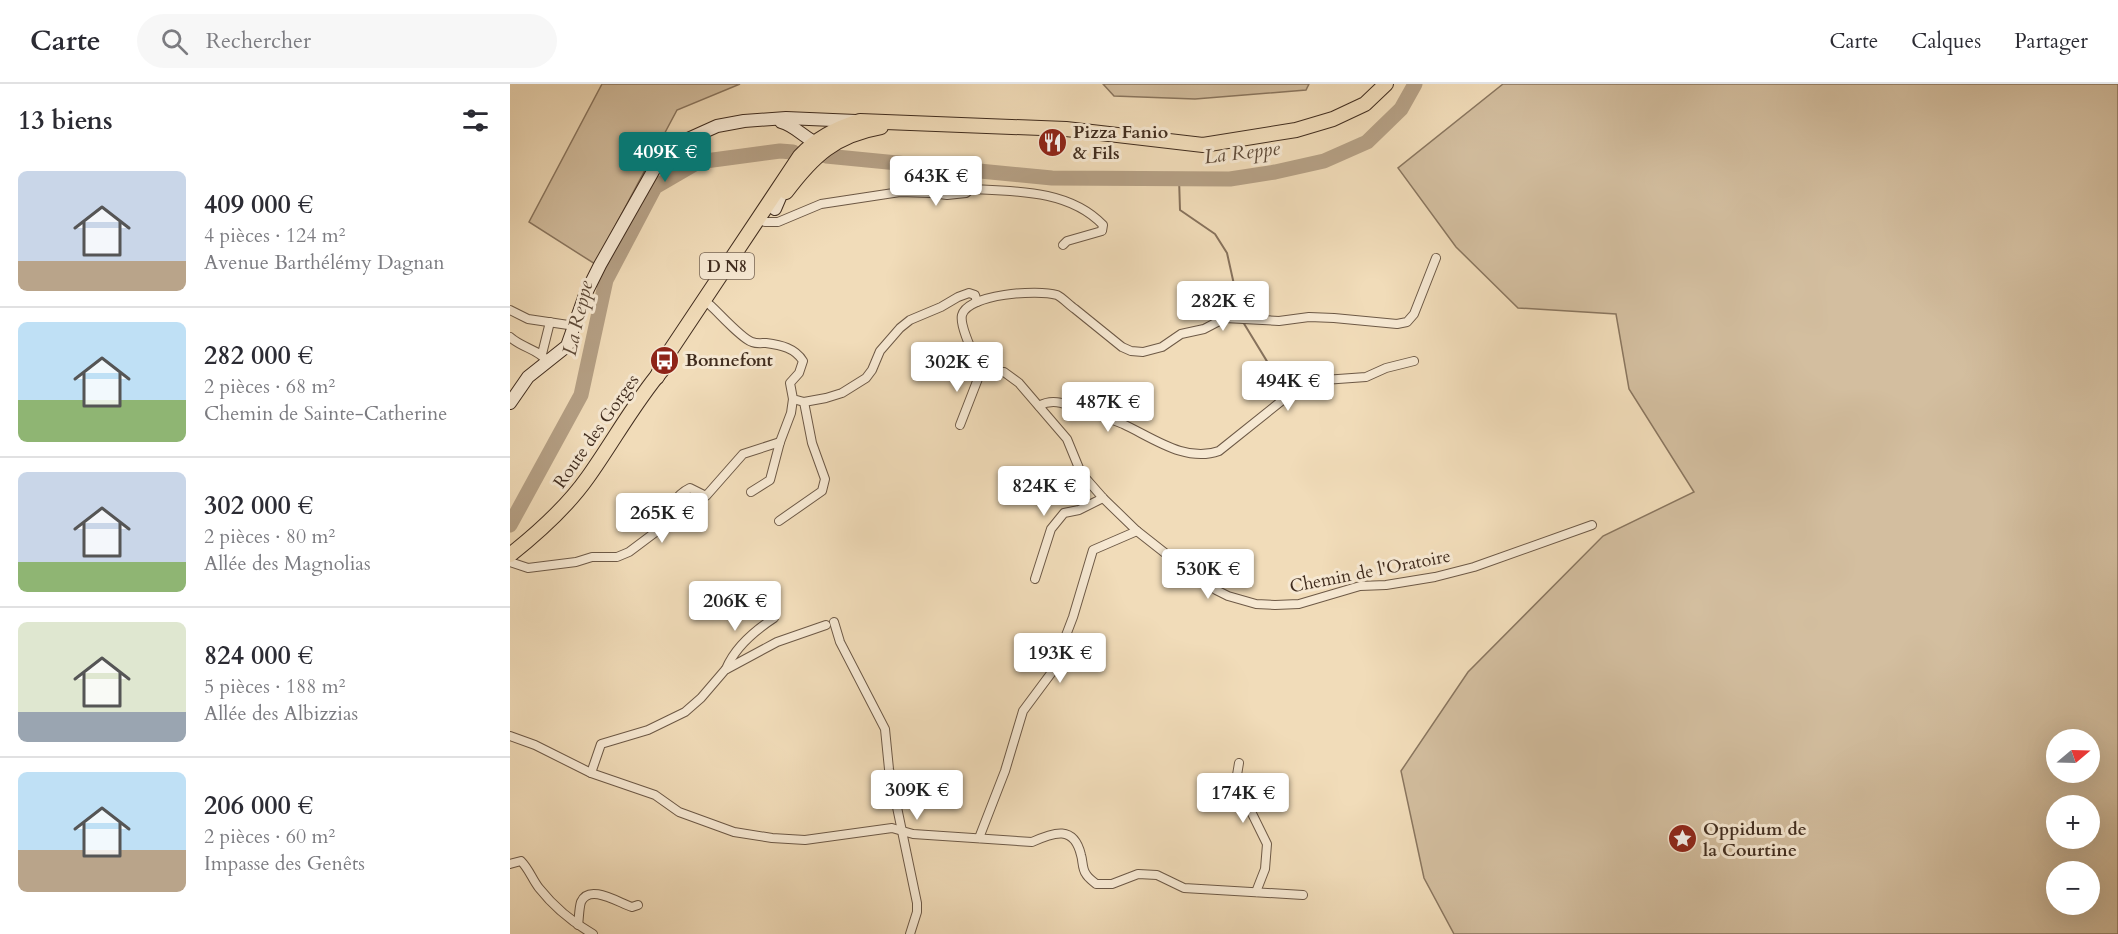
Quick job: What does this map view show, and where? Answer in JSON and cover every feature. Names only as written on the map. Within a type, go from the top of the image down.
[{"type":"main road","name":"Route des Gorges","points":[[657,377],[664,360],[800,156],[845,126],[860,121],[1066,129],[1203,145],[1296,130],[1333,119],[1365,104],[1386,84]]},
{"type":"main road","points":[[771,119],[792,126],[819,143]]},
{"type":"main road","points":[[510,403],[544,357],[567,346],[585,295],[600,265],[656,166],[677,144],[717,126],[771,119],[860,121]]},
{"type":"main road","points":[[808,119],[819,143]]},
{"type":"main road","name":"Route des Gorges","points":[[510,555],[549,521],[580,486],[807,165],[819,143],[876,128],[907,124]]},
{"type":"main road","points":[[799,132],[800,156]]},
{"type":"street","points":[[765,222],[778,222],[821,204],[900,192],[947,195],[966,193],[971,189],[1040,193],[1082,210],[1103,225],[1102,231],[1067,241],[1063,245]]},
{"type":"street","points":[[960,424],[981,371],[962,325],[962,315],[966,309],[977,302],[1011,293],[1041,292],[1059,296],[1122,347],[1131,351],[1143,352],[1162,347],[1181,334],[1204,328],[1225,318],[1280,321],[1309,317],[1397,324],[1407,322],[1414,314],[1436,258]]},
{"type":"street","points":[[794,399],[804,402],[836,396],[866,378],[880,351],[910,320],[969,293],[975,295],[977,302]]},
{"type":"street","points":[[710,304],[751,342],[789,348],[799,354],[803,361],[799,373],[790,383],[794,399],[770,480],[751,492]]},
{"type":"street","points":[[510,310],[528,319],[575,326]]},
{"type":"street","points":[[511,341],[544,357],[550,322]]},
{"type":"street","points":[[1039,406],[1048,401],[1064,404],[1121,423],[1174,449],[1198,455],[1209,455],[1219,451],[1299,387],[1324,380],[1366,376],[1414,361]]},
{"type":"street","name":"Chemin de l'Oratoire","points":[[981,371],[1004,372],[1019,383],[1067,439],[1081,473],[1102,498],[1137,531],[1184,568],[1228,597],[1275,606],[1299,604],[1360,586],[1386,585],[1435,577],[1474,567],[1592,525]]},
{"type":"street","points":[[779,520],[822,491],[825,479],[812,443],[804,402]]},
{"type":"street","points":[[510,562],[528,568],[576,562],[592,557],[616,557],[629,552],[661,528],[664,515],[684,490],[690,488],[706,496],[743,454],[780,442]]},
{"type":"street","points":[[1035,579],[1051,529],[1064,513],[1078,510],[1102,498]]},
{"type":"street","points":[[979,838],[1005,771],[1023,711],[1052,672],[1093,550],[1137,531]]},
{"type":"street","points":[[591,773],[601,744],[648,730],[684,712],[701,698],[725,670],[730,658],[742,644],[774,618]]},
{"type":"street","points":[[725,670],[777,642],[830,624],[885,729],[889,769],[916,903],[917,912],[910,934]]},
{"type":"street","points":[[510,736],[535,745],[591,773],[655,795],[679,812],[734,832],[805,840],[892,828],[913,834],[1032,842],[1050,834],[1070,835],[1077,841],[1084,873],[1096,884],[1112,884],[1138,874],[1157,875],[1184,888],[1303,895]]},
{"type":"street","points":[[1239,763],[1236,781],[1267,844],[1265,869],[1256,892]]},
{"type":"street","points":[[510,864],[521,861],[529,869],[537,886],[556,908],[578,926],[593,934]]},
{"type":"street","points":[[578,926],[580,903],[585,896],[594,893],[632,907],[638,904]]},
{"type":"shaded area","points":[[602,84],[740,84],[677,110],[595,264],[529,222]]},
{"type":"shaded area","points":[[1103,84],[1309,84],[1306,90],[1195,99],[1114,96]]},
{"type":"shaded area","points":[[1503,84],[2118,84],[2118,934],[1454,934],[1424,878],[1401,771],[1468,672],[1603,536],[1694,492],[1629,389],[1616,314],[1518,308],[1456,247],[1398,168]]},
{"type":"waterway","name":"La Reppe","points":[[826,156],[1052,178],[1230,179],[1324,161],[1367,142],[1401,109],[1415,84]]},
{"type":"waterway","name":"La Reppe","points":[[510,525],[581,395],[606,280],[655,187],[698,162],[780,151],[793,152]]},
{"type":"waterway","points":[[1179,178],[1180,210],[1215,234],[1227,253],[1241,316]]},
{"type":"waterway","points":[[1243,322],[1279,381]]},
{"type":"place","name":"Pizza Fanio & Fils","points":[[1052,142]]},
{"type":"place","name":"Bonnefont","points":[[664,360]]},
{"type":"place","name":"Oppidum de la Courtine","points":[[1682,839]]}]
